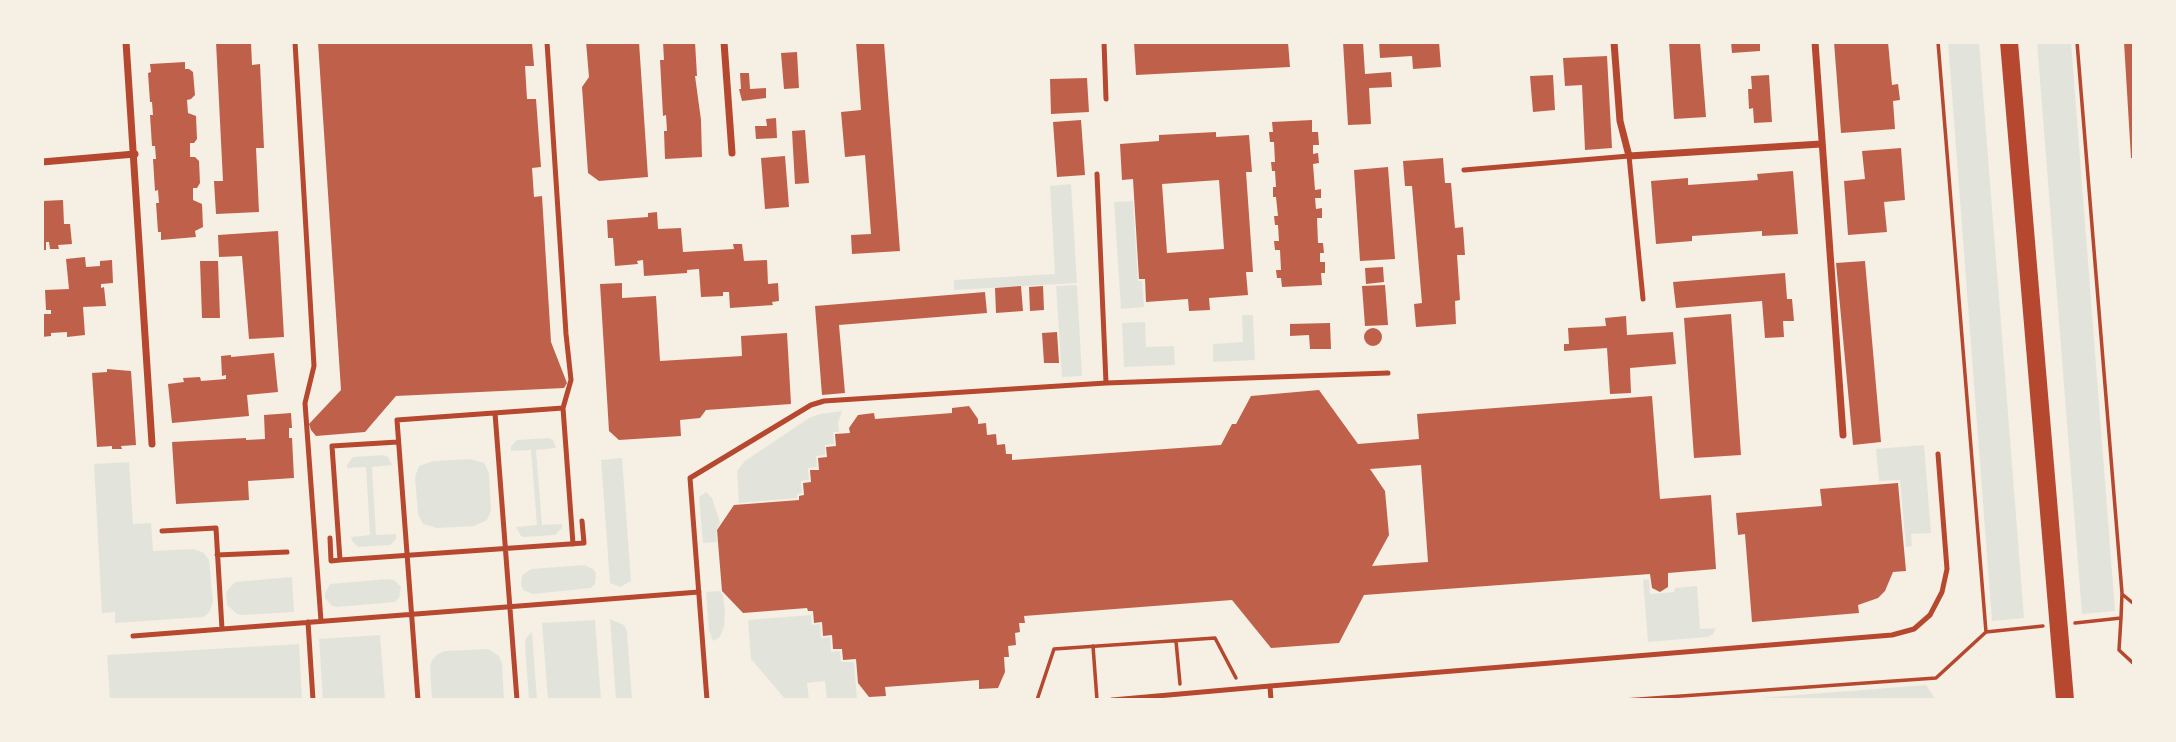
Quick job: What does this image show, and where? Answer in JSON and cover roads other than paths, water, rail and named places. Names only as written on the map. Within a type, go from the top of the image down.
[{"type":"main road","points":[[2009,42],[2065,700]]},
{"type":"street","points":[[126,42],[152,444]]},
{"type":"street","points":[[724,42],[732,153]]},
{"type":"street","points":[[1614,42],[1620,121],[1629,156],[1821,144]]},
{"type":"street","points":[[1815,42],[1843,435]]},
{"type":"street","points":[[42,162],[135,154]]},
{"type":"lane","points":[[295,42],[314,366],[305,403],[321,621]]},
{"type":"lane","points":[[547,42],[571,380],[563,408],[573,544]]},
{"type":"lane","points":[[1104,42],[1107,99]]},
{"type":"lane","points":[[1464,170],[1629,156],[1643,299]]},
{"type":"lane","points":[[1097,174],[1106,383]]},
{"type":"lane","points":[[707,700],[691,478],[811,405],[837,400],[1106,383],[1388,373]]},
{"type":"lane","points":[[418,700],[397,420],[563,408]]},
{"type":"lane","points":[[495,413],[517,700]]},
{"type":"lane","points":[[340,560],[332,446],[398,442]]},
{"type":"lane","points":[[1112,700],[1878,636],[1914,629],[1930,615],[1942,592],[1947,569],[1938,454]]},
{"type":"lane","points":[[330,538],[331,561],[584,543],[582,521]]},
{"type":"lane","points":[[162,531],[216,528],[222,629]]},
{"type":"lane","points":[[217,555],[286,552]]},
{"type":"lane","points":[[133,636],[699,592]]},
{"type":"lane","points":[[308,622],[313,700]]},
{"type":"lane","points":[[1270,686],[1271,700]]}]
